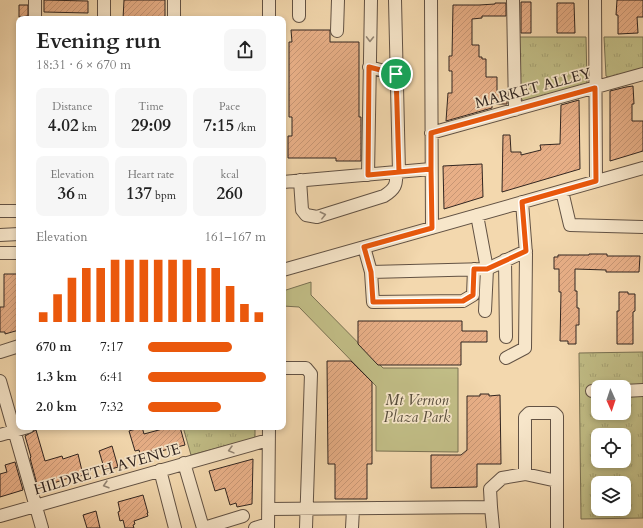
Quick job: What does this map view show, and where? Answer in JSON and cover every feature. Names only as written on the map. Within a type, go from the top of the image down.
[{"type":"street","points":[[35,0],[35,16]]},
{"type":"street","points":[[104,0],[104,16]]},
{"type":"street","points":[[174,0],[174,16]]},
{"type":"street","points":[[269,0],[269,16]]},
{"type":"street","points":[[299,0],[300,16]]},
{"type":"street","points":[[338,0],[338,31]]},
{"type":"street","points":[[368,175],[371,0]]},
{"type":"street","points":[[300,180],[302,210],[306,215],[317,217],[384,196],[392,190],[396,182],[397,172],[394,0]]},
{"type":"street","points":[[432,0],[432,228]]},
{"type":"street","points":[[513,0],[515,110]]},
{"type":"street","points":[[595,0],[596,181]]},
{"type":"street","points":[[369,67],[396,74]]},
{"type":"street","name":"MARKET ALLEY","points":[[431,133],[643,74]]},
{"type":"street","points":[[286,269],[643,168]]},
{"type":"street","points":[[286,182],[431,169]]},
{"type":"street","points":[[562,191],[570,225],[643,227]]},
{"type":"street","points":[[506,358],[525,348],[526,251],[522,202]]},
{"type":"street","points":[[0,210],[16,211]]},
{"type":"street","points":[[476,215],[487,269],[485,311]]},
{"type":"street","points":[[0,234],[16,234]]},
{"type":"street","points":[[364,247],[371,272],[373,302],[463,301],[473,295],[474,269]]},
{"type":"street","points":[[371,272],[487,269],[526,251]]},
{"type":"street","points":[[0,253],[16,253]]},
{"type":"street","points":[[505,260],[506,337]]},
{"type":"street","points":[[0,352],[16,347]]},
{"type":"street","points":[[286,368],[306,368],[310,374],[306,528]]},
{"type":"street","points":[[0,381],[42,528]]},
{"type":"street","points":[[631,390],[643,390]]},
{"type":"street","points":[[525,474],[526,417],[529,413],[554,413],[557,416],[557,528]]},
{"type":"street","points":[[0,436],[18,430]]},
{"type":"street","points":[[254,528],[268,526],[268,430]]},
{"type":"street","name":"HILDRETH AVENUE","points":[[0,516],[268,440]]},
{"type":"street","points":[[184,463],[204,528],[243,516]]},
{"type":"street","points":[[160,470],[175,528]]},
{"type":"street","points":[[492,528],[490,490],[502,478],[525,474],[557,481]]},
{"type":"street","points":[[269,509],[491,507]]},
{"type":"street","points":[[352,528],[353,508]]},
{"type":"green space","points":[[517,37],[586,37],[587,83],[584,87],[525,103],[520,97]]},
{"type":"green space","points":[[604,37],[643,37],[643,69],[610,78],[606,76]]},
{"type":"green space","name":"Mt Vernon Plaza Park","points":[[311,282],[311,295],[383,368],[458,368],[458,452],[376,451],[376,386],[299,307],[286,306],[286,290]]},
{"type":"green space","points":[[643,352],[643,518],[581,519],[579,353]]},
{"type":"green space","points":[[184,430],[255,430],[255,438],[191,455]]},
{"type":"building","points":[[44,0],[88,1],[88,13],[44,12]]},
{"type":"building","points":[[124,0],[165,0],[165,16],[123,16]]},
{"type":"building","points":[[617,0],[643,0],[643,17],[637,17],[638,33],[618,34],[618,15],[616,15]]},
{"type":"building","points":[[521,2],[531,2],[531,33],[521,33]]},
{"type":"building","points":[[506,3],[506,16],[482,16],[482,18],[472,19],[472,45],[479,45],[479,57],[486,59],[486,77],[497,77],[497,92],[507,92],[507,104],[492,104],[492,108],[446,121],[448,93],[452,93],[452,71],[449,71],[449,56],[452,56],[453,5],[479,5]]},
{"type":"building","points":[[557,3],[574,3],[575,33],[557,33]]},
{"type":"building","points":[[19,5],[28,5],[28,16],[19,16]]},
{"type":"building","points":[[291,30],[330,30],[330,42],[359,42],[359,117],[361,117],[361,161],[336,161],[336,158],[288,158],[288,136],[292,136],[292,117],[289,117],[289,42],[292,42]]},
{"type":"building","points":[[633,86],[634,104],[632,104],[632,121],[643,121],[643,151],[610,161],[610,91]]},
{"type":"building","points":[[579,100],[580,169],[502,192],[503,135],[510,135],[511,152],[521,152],[521,155],[541,150],[540,145],[560,144],[561,105]]},
{"type":"building","points":[[482,164],[483,197],[444,209],[443,166]]},
{"type":"building","points":[[607,254],[607,256],[640,256],[639,272],[606,272],[606,270],[575,269],[575,291],[577,291],[577,308],[579,308],[579,325],[576,325],[576,344],[568,344],[568,341],[560,341],[561,292],[559,292],[559,269],[554,269],[554,257],[558,257],[558,255]]},
{"type":"building","points":[[4,274],[16,274],[16,331],[5,334],[5,332],[0,332],[0,307],[4,307]]},
{"type":"building","points":[[619,292],[635,294],[635,311],[633,312],[633,344],[617,344],[617,311],[619,311]]},
{"type":"building","points":[[358,321],[462,321],[462,331],[487,331],[487,342],[461,342],[461,365],[378,365],[358,344]]},
{"type":"building","points":[[327,361],[351,361],[372,382],[372,464],[367,464],[367,499],[335,499],[335,464],[328,464]]},
{"type":"building","points":[[480,394],[489,394],[489,396],[500,395],[501,464],[477,464],[477,487],[431,488],[431,455],[461,455],[467,450],[467,396],[480,396]]},
{"type":"building","points":[[36,430],[45,461],[62,456],[63,459],[78,454],[83,475],[38,488],[25,436]]},
{"type":"building","points":[[143,430],[144,434],[159,430],[181,430],[185,445],[153,453],[152,451],[140,454],[139,450],[135,451],[129,431]]},
{"type":"building","points":[[112,446],[118,467],[105,471],[99,451]]},
{"type":"building","points":[[253,459],[252,504],[237,507],[236,503],[230,505],[225,488],[215,491],[209,471]]},
{"type":"building","points":[[15,462],[23,490],[0,497],[0,474],[7,472],[5,465]]},
{"type":"building","points":[[143,495],[148,516],[134,521],[134,528],[125,528],[123,520],[120,521],[118,502]]},
{"type":"building","points":[[96,511],[100,528],[87,528],[83,515]]},
{"type":"route","points":[[396,74],[369,67],[368,175],[431,169],[431,133],[595,88],[596,181],[522,202],[526,251],[487,269],[474,269],[473,295],[463,301],[373,302],[371,272],[364,247],[432,228],[431,169],[399,172],[396,74]]}]
